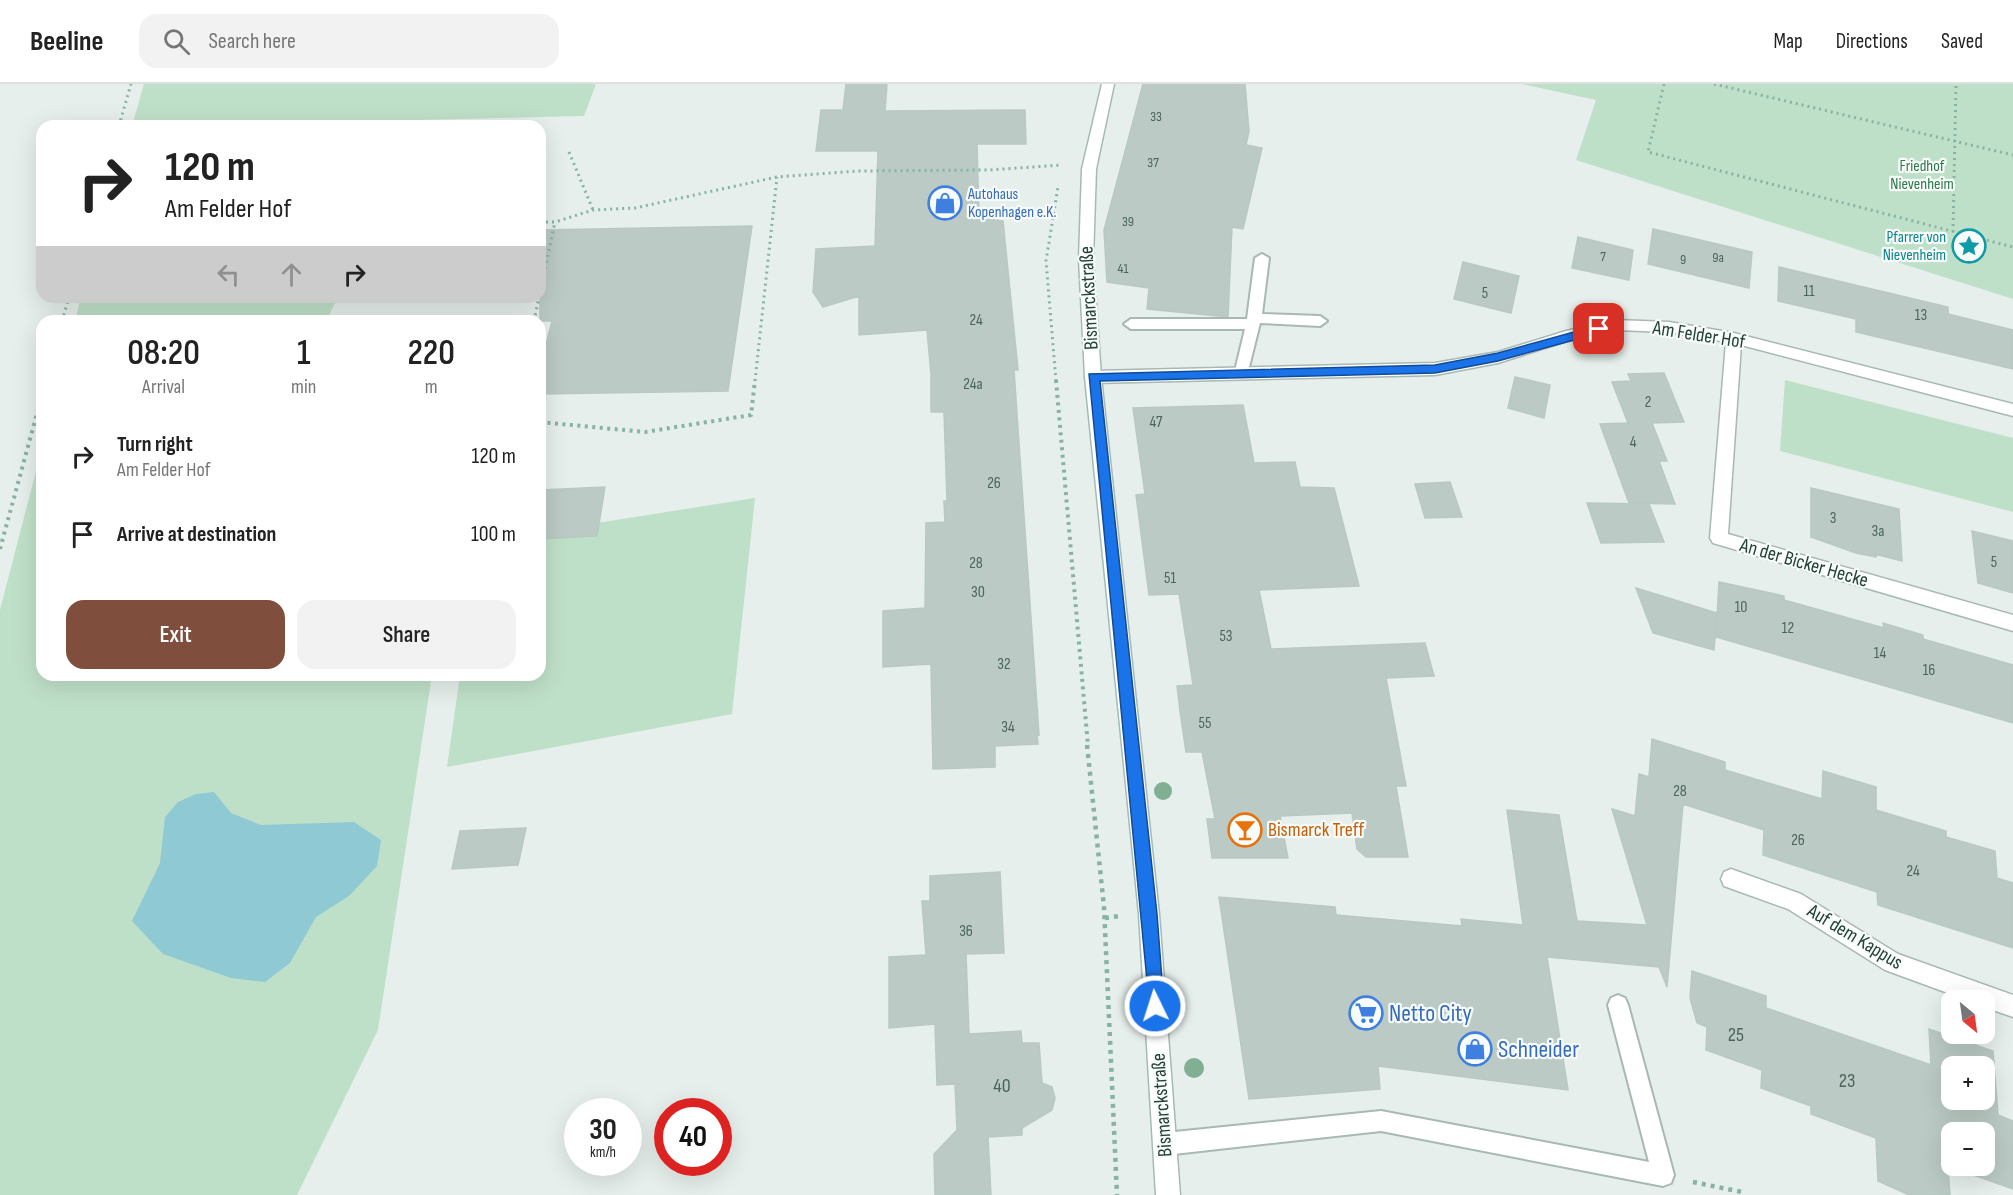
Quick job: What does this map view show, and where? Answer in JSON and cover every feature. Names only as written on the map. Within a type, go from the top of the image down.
[{"type":"street","name":"Bismarckstraße","points":[[1108,84],[1089,169],[1086,259],[1093,377],[1149,914],[1168,1195]]},
{"type":"street","name":"Am Felder Hof","points":[[1093,377],[1435,369],[1498,357],[1566,336],[1615,325],[1669,327],[1734,338],[2013,410]]},
{"type":"street","name":"An der Bicker Hecke","points":[[1734,338],[1719,538],[2013,623]]},
{"type":"street","name":"Auf dem Kappus","points":[[1731,879],[1794,901],[1892,963],[2013,1006]]},
{"type":"lane","points":[[1241,375],[1254,321],[1262,258]]},
{"type":"lane","points":[[1131,324],[1320,321]]},
{"type":"lane","points":[[1165,1144],[1382,1121],[1663,1175],[1618,1005]]},
{"type":"path","points":[[121,120],[131,84]]},
{"type":"path","points":[[1664,84],[1648,152],[2013,247]]},
{"type":"path","points":[[1714,84],[2013,155]]},
{"type":"path","points":[[1953,232],[1956,84]]},
{"type":"path","points":[[569,152],[593,210]]},
{"type":"path","points":[[1065,155],[1046,261],[1075,623],[1104,908],[1117,1195]]},
{"type":"path","points":[[546,222],[555,222],[593,210],[635,208],[777,177],[856,171],[989,170],[1062,165],[1089,169]]},
{"type":"path","points":[[546,423],[645,432],[751,415],[777,177]]},
{"type":"path","points":[[546,264],[555,222]]},
{"type":"path","points":[[0,549],[36,416]]},
{"type":"path","points":[[1663,1175],[1742,1192],[1743,1195]]},
{"type":"green space","points":[[144,84],[596,84],[584,116],[419,120],[134,120]]},
{"type":"green space","name":"Friedhof Nievenheim","points":[[1522,84],[2013,84],[2013,299],[1576,160],[1596,100]]},
{"type":"green space","points":[[80,303],[335,303],[329,315],[76,315]]},
{"type":"green space","points":[[1785,380],[2013,438],[2013,512],[1780,451]]},
{"type":"green space","points":[[36,471],[36,681],[431,681],[378,1030],[297,1195],[0,1195],[0,610]]},
{"type":"green space","points":[[755,498],[732,714],[447,767],[459,681],[546,681],[546,531]]},
{"type":"water","points":[[214,792],[231,813],[261,825],[354,822],[381,840],[377,866],[349,896],[316,917],[290,963],[265,982],[231,978],[163,954],[132,921],[160,863],[165,817],[178,802],[196,794]]},
{"type":"building","points":[[846,84],[887,84],[885,111],[1025,110],[1026,144],[977,144],[979,218],[1003,221],[1018,370],[1014,370],[1039,735],[1037,734],[1038,744],[995,746],[995,767],[933,769],[931,664],[883,667],[883,611],[925,608],[926,523],[945,522],[944,501],[947,501],[944,412],[931,412],[931,374],[927,330],[859,335],[859,296],[823,307],[813,292],[816,249],[875,246],[878,151],[816,151],[821,110],[843,110]]},
{"type":"building","points":[[1143,84],[1245,84],[1249,131],[1246,145],[1262,148],[1243,229],[1232,227],[1228,317],[1147,309],[1149,288],[1107,282],[1104,230]]},
{"type":"building","points":[[752,226],[728,391],[546,394],[546,344],[552,321],[546,321],[546,315],[540,315],[540,303],[546,303],[546,230]]},
{"type":"building","points":[[1653,229],[1752,252],[1749,288],[1648,264]]},
{"type":"building","points":[[1578,237],[1633,250],[1629,280],[1572,268]]},
{"type":"building","points":[[1463,262],[1519,276],[1511,313],[1454,299]]},
{"type":"building","points":[[1779,267],[1948,307],[1948,314],[2013,330],[2013,369],[1856,332],[1856,319],[1778,301]]},
{"type":"building","points":[[1664,373],[1684,422],[1652,423],[1667,461],[1659,461],[1675,504],[1629,503],[1600,424],[1628,423],[1612,382],[1631,381],[1628,374]]},
{"type":"building","points":[[1515,377],[1550,385],[1544,418],[1508,408]]},
{"type":"building","points":[[1243,405],[1254,463],[1295,462],[1300,487],[1334,488],[1359,586],[1259,590],[1271,649],[1425,643],[1434,676],[1386,678],[1406,786],[1396,786],[1408,857],[1366,857],[1357,849],[1352,813],[1280,816],[1288,858],[1212,858],[1207,819],[1215,819],[1202,752],[1186,752],[1180,711],[1177,686],[1193,685],[1179,594],[1149,595],[1136,495],[1145,494],[1133,408]]},
{"type":"building","points":[[1450,482],[1462,517],[1425,518],[1415,484]]},
{"type":"building","points":[[605,487],[597,536],[546,539],[546,490]]},
{"type":"building","points":[[1811,488],[1899,509],[1902,561],[1875,554],[1876,557],[1856,553],[1811,537]]},
{"type":"building","points":[[1587,503],[1649,504],[1664,542],[1601,543]]},
{"type":"building","points":[[1972,531],[2013,541],[2013,593],[1978,583]]},
{"type":"building","points":[[1719,582],[1784,596],[1784,600],[1884,628],[1883,623],[1923,635],[1923,639],[2013,665],[2013,723],[1716,637]]},
{"type":"building","points":[[1636,588],[1717,613],[1714,650],[1653,633]]},
{"type":"building","points":[[1652,739],[1725,762],[1725,770],[1822,799],[1823,771],[1876,787],[1876,810],[1946,831],[1946,837],[1995,851],[1997,878],[2013,883],[2013,948],[1878,905],[1877,892],[1763,855],[1764,830],[1683,804],[1667,987],[1659,967],[1547,957],[1568,1090],[1378,1066],[1380,1089],[1249,1099],[1219,897],[1335,907],[1336,915],[1462,926],[1461,919],[1523,925],[1507,810],[1559,815],[1577,921],[1647,925],[1612,809],[1635,816],[1639,774],[1649,777]]},
{"type":"building","points":[[526,828],[518,865],[452,869],[460,831]]},
{"type":"building","points":[[1000,872],[1004,953],[966,954],[969,1034],[1021,1031],[1022,1043],[1039,1043],[1042,1083],[1052,1087],[1055,1098],[1052,1110],[1022,1128],[1022,1135],[988,1137],[991,1195],[935,1195],[934,1154],[957,1130],[955,1084],[937,1085],[935,1024],[889,1028],[889,957],[926,955],[922,901],[930,901],[930,876]]},
{"type":"building","points":[[1692,971],[1766,996],[1766,1008],[1931,1065],[1929,1029],[1941,1033],[1941,1044],[1973,1044],[1993,1051],[1993,1056],[1941,1056],[1941,1110],[1995,1110],[1995,1077],[1998,1115],[2013,1121],[2013,1189],[1976,1176],[1995,1176],[1995,1122],[1941,1122],[1941,1176],[1949,1176],[1950,1195],[1909,1195],[1878,1181],[1876,1138],[1811,1114],[1811,1106],[1761,1088],[1762,1070],[1706,1050],[1707,1027],[1697,1023],[1690,998]]},
{"type":"place","name":"Autohaus Kopenhagen e.K.","points":[[945,203]]},
{"type":"place","name":"Pfarrer von Nievenheim","points":[[1969,246]]},
{"type":"place","name":"Bismarck Treff","points":[[1245,830]]},
{"type":"place","name":"Netto City","points":[[1366,1013]]},
{"type":"place","name":"Schneider","points":[[1475,1049]]},
{"type":"route","points":[[1155,1006],[1149,914],[1093,377],[1310,374],[1435,369],[1498,357],[1566,336],[1599,329]]}]
